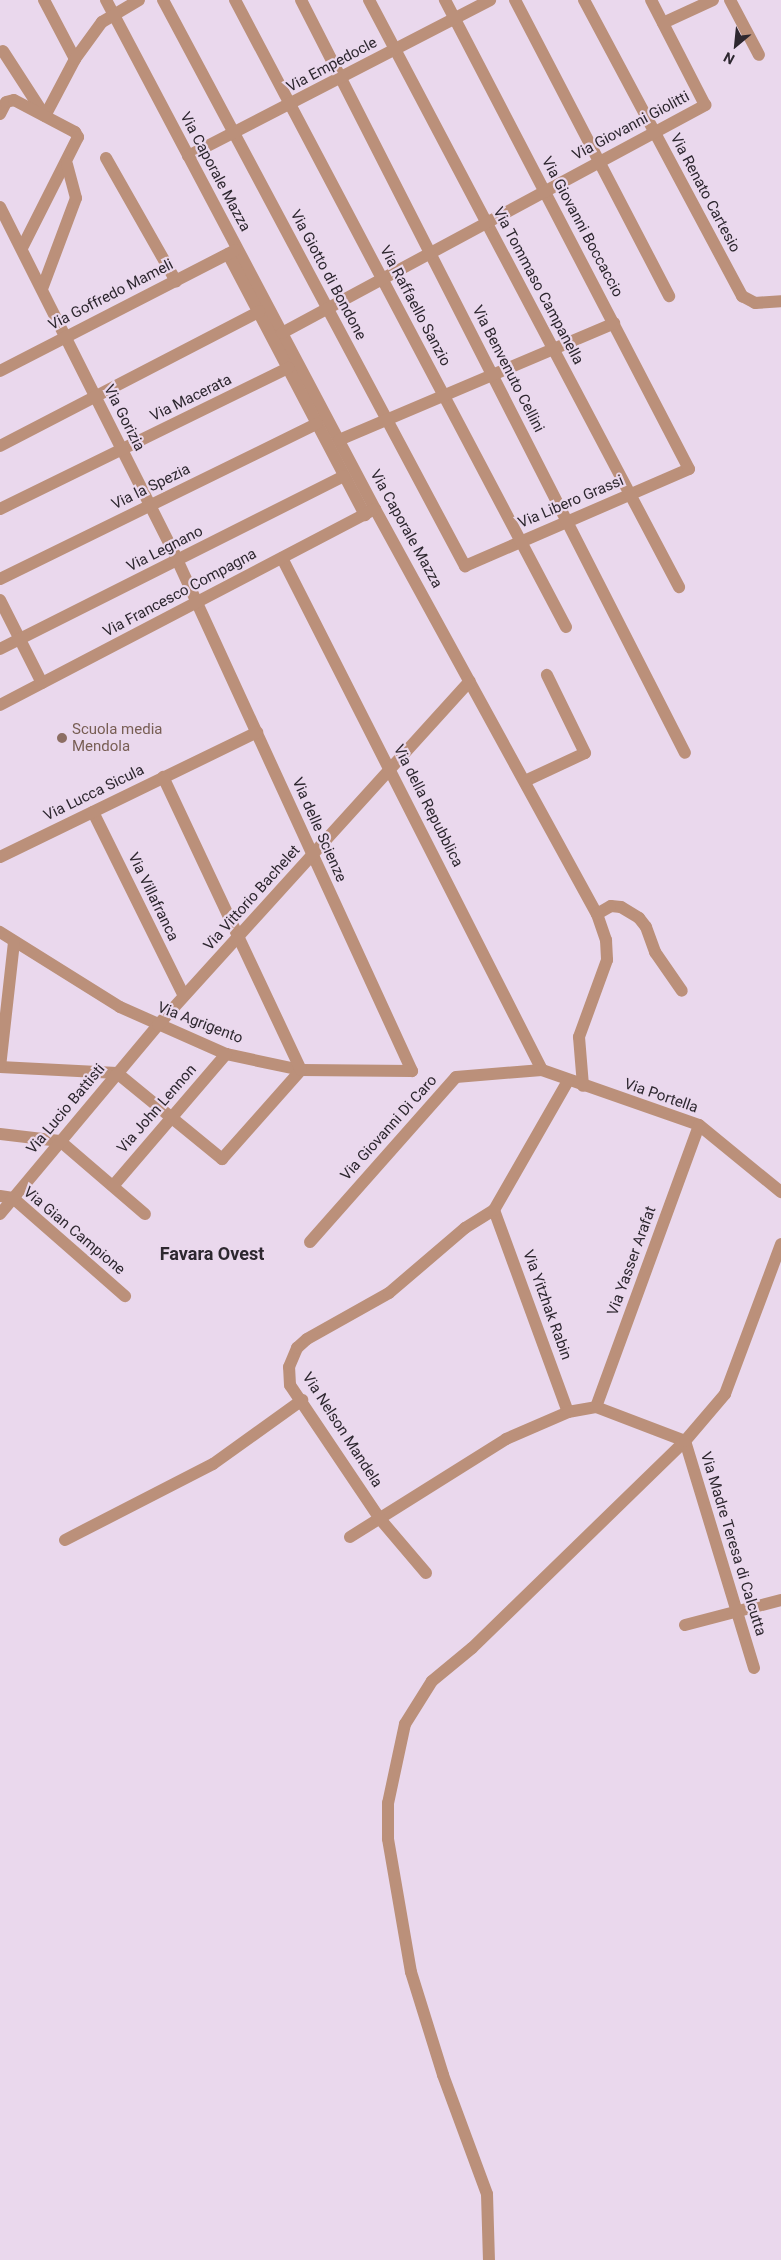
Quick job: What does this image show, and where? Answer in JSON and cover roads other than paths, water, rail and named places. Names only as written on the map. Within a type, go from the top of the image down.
[{"type":"street","points":[[44,0],[75,59]]},
{"type":"street","name":"Via Caporale Mazza","points":[[106,0],[188,156],[233,251],[259,312],[344,476],[370,512],[470,681],[597,914],[606,940],[607,960],[579,1037],[583,1086]]},
{"type":"street","points":[[45,116],[75,59],[102,22],[139,0]]},
{"type":"street","name":"Via Giotto di Bondone","points":[[163,0],[465,566]]},
{"type":"street","name":"Via Raffaello Sanzio","points":[[235,0],[566,627]]},
{"type":"street","name":"Via Benvenuto Cellini","points":[[301,0],[685,752]]},
{"type":"street","name":"Via Tommaso Campanella","points":[[369,0],[679,586]]},
{"type":"street","name":"Via Giovanni Boccaccio","points":[[445,0],[689,468]]},
{"type":"street","name":"Via Empedocle","points":[[188,156],[234,134],[490,0]]},
{"type":"street","points":[[515,0],[669,296]]},
{"type":"street","name":"Via Renato Cartesio","points":[[584,0],[742,296],[755,303],[781,301]]},
{"type":"street","points":[[651,0],[663,24],[713,0]]},
{"type":"street","points":[[730,0],[759,55]]},
{"type":"street","name":"Via Giovanni Giolitti","points":[[282,333],[705,104],[663,24]]},
{"type":"street","points":[[3,51],[45,116]]},
{"type":"street","points":[[0,114],[6,102],[14,100],[75,132],[78,137],[67,164],[22,248]]},
{"type":"street","points":[[106,158],[176,281]]},
{"type":"street","points":[[42,289],[76,198],[67,164]]},
{"type":"street","name":"Via Gorizia","points":[[0,207],[197,602]]},
{"type":"street","name":"Via Caporale Mazza","points":[[233,251],[282,333],[339,440],[370,512]]},
{"type":"street","name":"Via Goffredo Mameli","points":[[0,371],[233,251]]},
{"type":"street","points":[[0,446],[259,312]]},
{"type":"street","points":[[339,440],[614,323]]},
{"type":"street","name":"Via Macerata","points":[[0,510],[288,368]]},
{"type":"street","name":"Via la Spezia","points":[[0,579],[317,424]]},
{"type":"street","name":"Via Libero Grassi","points":[[465,566],[689,468]]},
{"type":"street","name":"Via Legnano","points":[[0,649],[344,476]]},
{"type":"street","name":"Via Francesco Compagna","points":[[0,705],[370,512]]},
{"type":"street","name":"Via della Repubblica","points":[[282,558],[391,769],[542,1070]]},
{"type":"street","points":[[0,600],[42,683]]},
{"type":"street","name":"Via delle Scienze","points":[[197,602],[412,1071]]},
{"type":"street","points":[[525,782],[584,753],[547,675]]},
{"type":"street","name":"Via Vittorio Bachelet","points":[[158,1025],[470,681]]},
{"type":"street","name":"Via Lucca Sicula","points":[[0,857],[257,732]]},
{"type":"street","points":[[14,943],[0,1067],[117,1073],[222,1160],[301,1070],[163,777]]},
{"type":"street","name":"Via Villafranca","points":[[93,812],[184,996]]},
{"type":"street","points":[[597,914],[611,906],[621,908],[639,918],[646,927],[655,952],[682,991]]},
{"type":"street","name":"Via Agrigento","points":[[0,932],[14,943],[120,1008],[226,1054],[301,1070],[412,1071]]},
{"type":"street","name":"Via Lucio Battisti","points":[[0,1214],[158,1025]]},
{"type":"street","name":"Via John Lennon","points":[[113,1186],[226,1054]]},
{"type":"street","name":"Via Portella","points":[[542,1070],[568,1081],[698,1125],[781,1192]]},
{"type":"street","name":"Via Giovanni Di Caro","points":[[310,1242],[456,1077],[542,1070]]},
{"type":"street","name":"Via Nelson Mandela","points":[[426,1573],[380,1519],[302,1400],[290,1385],[288,1373],[293,1354],[301,1343],[389,1293],[465,1228],[494,1210],[568,1081]]},
{"type":"street","name":"Via Yasser Arafat","points":[[596,1407],[698,1125]]},
{"type":"street","points":[[0,1134],[60,1141],[145,1214]]},
{"type":"street","name":"Via Gian Campione","points":[[0,1196],[13,1198],[125,1296]]},
{"type":"street","name":"Via Yitzhak Rabin","points":[[494,1210],[568,1412]]},
{"type":"street","name":"Via Madre Teresa di Calcutta","points":[[754,1668],[685,1441],[725,1394],[781,1244]]},
{"type":"street","points":[[65,1540],[213,1464],[302,1400]]},
{"type":"street","points":[[350,1537],[506,1439],[568,1412],[596,1407],[685,1441],[472,1648],[432,1681],[405,1724],[388,1803],[388,1839],[411,1972],[442,2075],[487,2194],[489,2260]]},
{"type":"street","points":[[685,1625],[781,1600]]},
{"type":"place","name":"Scuola media Mendola","points":[[62,738]]},
{"type":"district","name":"Favara Ovest","points":[[212,1254]]}]
